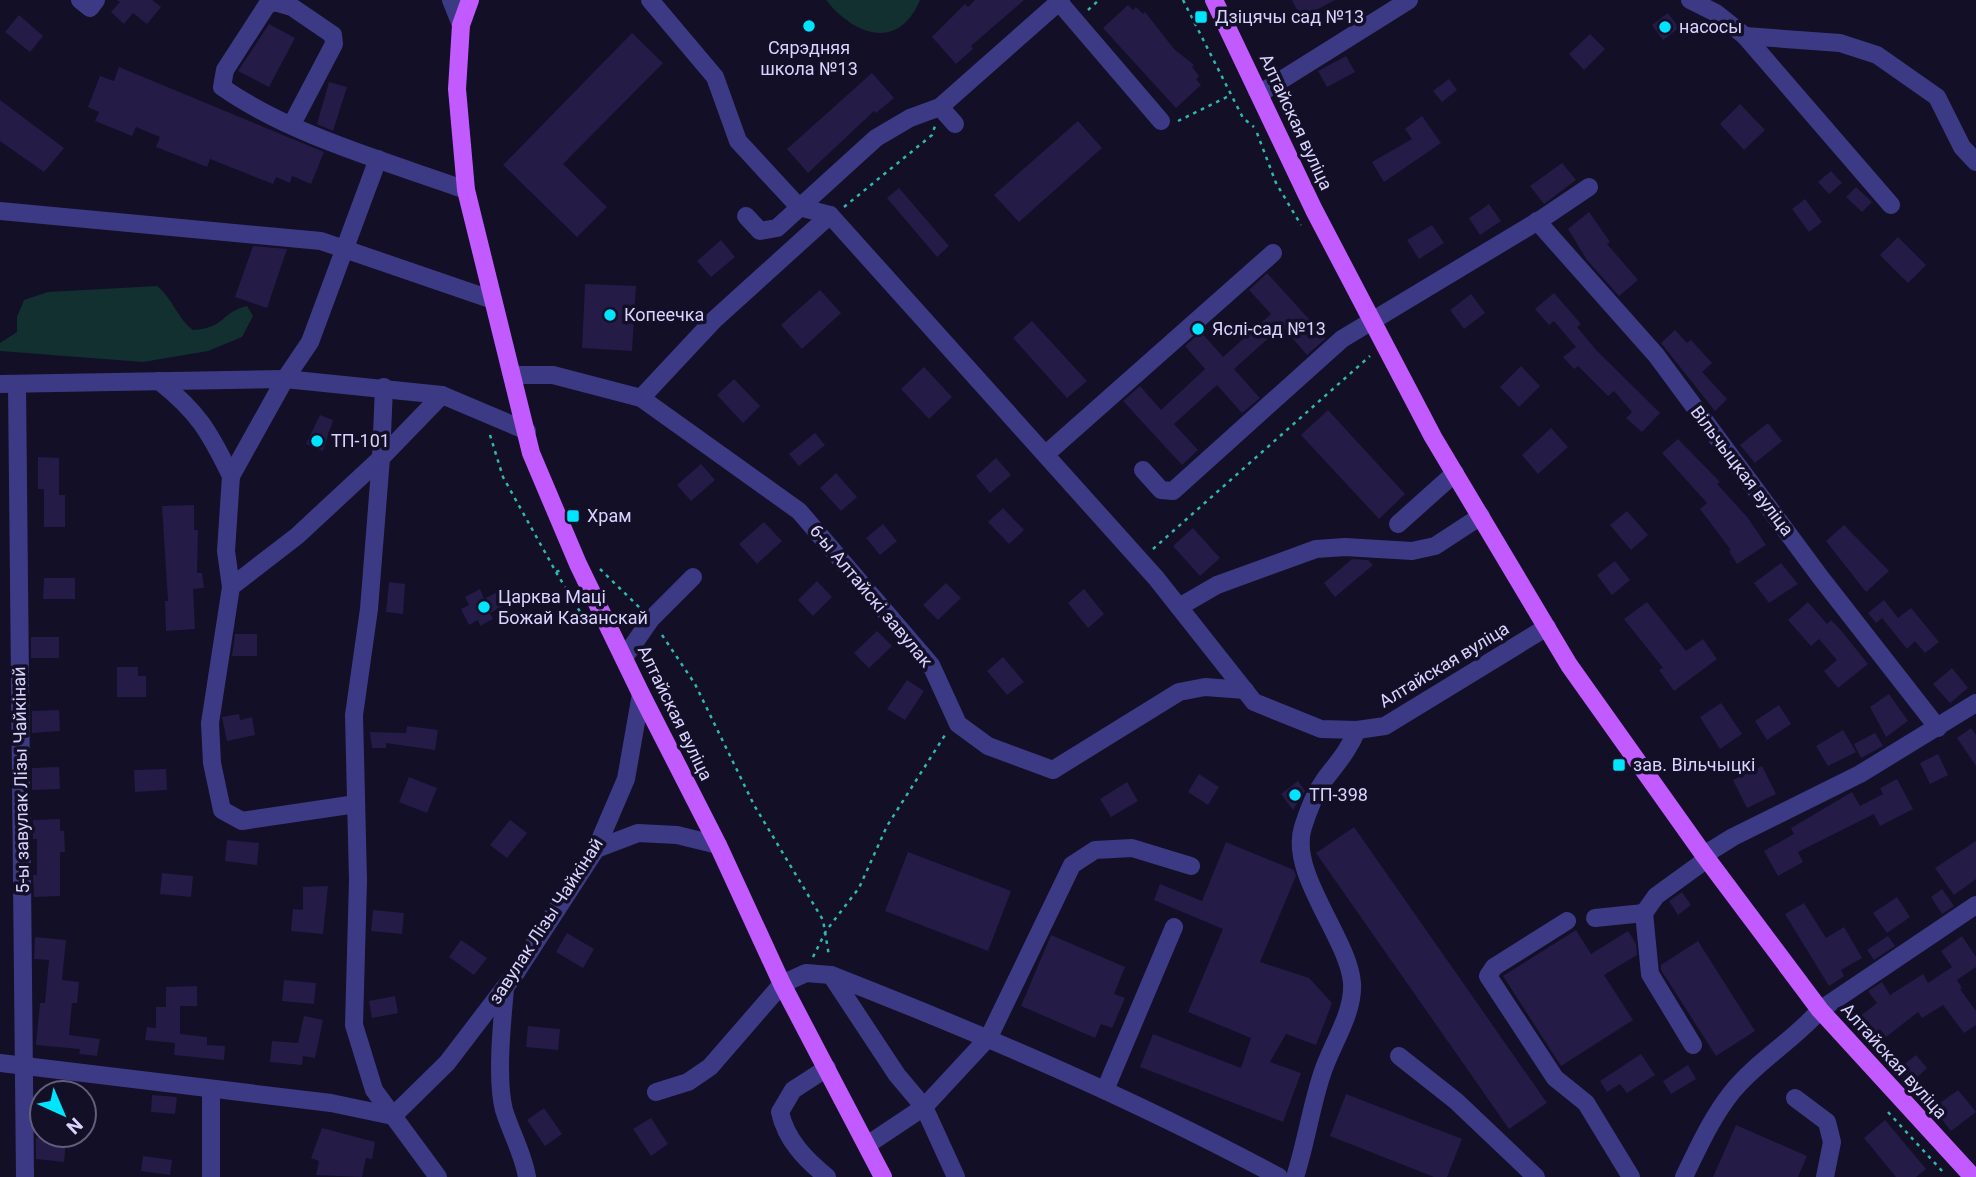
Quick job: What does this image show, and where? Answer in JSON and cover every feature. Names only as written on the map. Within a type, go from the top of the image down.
[{"type":"main road","name":"Алтайская вуліца","points":[[470,0],[461,24],[457,89],[466,190],[514,375],[531,453],[578,564],[641,694],[718,845],[782,984],[883,1177]]},
{"type":"main road","name":"Алтайская вуліца","points":[[1214,0],[1314,210],[1384,344],[1455,473],[1569,665],[1705,857],[1821,1010],[1973,1177]]},
{"type":"street","points":[[80,0],[90,8],[96,0]]},
{"type":"street","points":[[451,0],[461,24]]},
{"type":"street","points":[[650,0],[715,77],[738,141],[799,207],[830,215]]},
{"type":"street","points":[[1259,94],[1409,0]]},
{"type":"street","points":[[1690,0],[1716,13],[1745,36],[1891,205]]},
{"type":"street","points":[[746,216],[760,231],[777,228],[876,138],[910,118],[940,107],[1060,1],[1161,121]]},
{"type":"street","points":[[292,124],[334,44],[333,34],[292,7],[275,2],[267,5],[225,70],[222,87],[239,99],[292,124],[378,159],[466,190]]},
{"type":"street","points":[[1745,36],[1840,43],[1877,55],[1937,97],[1962,148],[1976,162]]},
{"type":"street","points":[[940,107],[956,124]]},
{"type":"street","points":[[356,804],[242,821],[222,810],[212,763],[209,723],[231,587],[226,551],[232,476],[285,379],[310,342],[378,159]]},
{"type":"street","points":[[1143,470],[1161,490],[1173,491],[1342,340],[1589,187]]},
{"type":"street","points":[[0,211],[321,241],[493,300]]},
{"type":"street","points":[[641,398],[714,320],[830,215]]},
{"type":"street","name":"Алтайская вуліца","points":[[830,215],[1140,561],[1254,702],[1321,729],[1357,730],[1385,726],[1547,627]]},
{"type":"street","name":"Вільчыцкая вуліца","points":[[1537,221],[1656,355],[1821,578],[1938,728]]},
{"type":"street","points":[[1045,454],[1273,253]]},
{"type":"street","name":"6-ы Алтайскі завулак","points":[[514,375],[554,375],[641,398],[799,511],[932,664],[958,724]]},
{"type":"street","points":[[9,384],[285,379],[384,387],[442,395],[527,430]]},
{"type":"street","points":[[159,381],[189,405],[211,435],[232,476]]},
{"type":"street","name":"5-ы завулак Лізы Чайкінай","points":[[9,384],[25,1177]]},
{"type":"street","points":[[384,387],[369,608],[354,715],[358,880],[354,1025],[374,1090],[438,1177]]},
{"type":"street","points":[[231,587],[297,536],[381,458],[442,395]]},
{"type":"street","points":[[1398,524],[1455,473]]},
{"type":"street","points":[[1179,607],[1217,585],[1316,549],[1346,547],[1412,551],[1435,546],[1481,516]]},
{"type":"street","points":[[624,658],[651,619],[693,577]]},
{"type":"street","points":[[958,724],[988,746],[1053,770],[1179,692],[1205,687],[1245,690]]},
{"type":"street","name":"завулак Лізы Чайкінай","points":[[393,1116],[447,1063],[505,988],[596,849],[626,779],[641,694]]},
{"type":"street","points":[[1595,918],[1644,912],[1657,896],[1733,837],[1860,774],[1976,703]]},
{"type":"street","points":[[1295,1177],[1321,1075],[1351,1004],[1352,982],[1317,897],[1302,852],[1302,831],[1326,778],[1349,751],[1357,730]]},
{"type":"street","points":[[596,849],[638,833],[677,835],[718,845]]},
{"type":"street","points":[[867,1145],[924,1107],[989,1037],[1072,865],[1095,850],[1132,848],[1191,866]]},
{"type":"street","points":[[1684,1177],[1731,1093],[1803,1030],[1821,1010],[1976,905]]},
{"type":"street","points":[[1644,912],[1650,974],[1693,1045]]},
{"type":"street","points":[[1567,921],[1494,967],[1488,976],[1555,1078],[1586,1103],[1631,1177]]},
{"type":"street","points":[[1105,1090],[1174,927]]},
{"type":"street","points":[[656,1092],[688,1082],[710,1067],[782,984],[806,973],[831,975],[989,1037],[1190,1129],[1279,1177]]},
{"type":"street","points":[[831,975],[897,1075],[924,1107],[956,1177]]},
{"type":"street","points":[[505,988],[501,1042],[504,1108],[524,1158],[527,1177]]},
{"type":"street","points":[[1399,1056],[1456,1101],[1536,1177]]},
{"type":"street","points":[[0,1063],[24,1064],[211,1091],[331,1103],[393,1116]]},
{"type":"street","points":[[827,1068],[793,1090],[780,1112],[783,1125],[795,1145],[807,1160],[827,1177]]},
{"type":"street","points":[[211,1091],[211,1177]]},
{"type":"street","points":[[1795,1098],[1827,1122],[1832,1142],[1825,1177]]},
{"type":"path","points":[[1183,0],[1231,95]]},
{"type":"path","points":[[1140,561],[1384,344]]},
{"type":"path","points":[[483,412],[503,477],[556,572],[590,559],[651,619],[695,684],[754,805],[823,920],[831,975]]},
{"type":"path","points":[[806,973],[826,931],[859,888],[887,826],[945,735],[958,724]]},
{"type":"green space","points":[[826,0],[920,0],[911,16],[900,27],[875,33],[849,22]]},
{"type":"green space","points":[[157,286],[193,330],[212,326],[232,312],[247,306],[253,316],[242,337],[208,351],[143,362],[0,351],[0,343],[17,332],[17,317],[24,300],[48,292]]},
{"type":"building","points":[[117,0],[152,0],[161,7],[147,24],[133,13],[124,24],[111,12],[120,2]]},
{"type":"building","points":[[975,0],[1024,0],[971,46],[973,49],[956,64],[932,37],[965,4],[968,7]]},
{"type":"building","points":[[1292,0],[1335,0],[1301,18]]},
{"type":"building","points":[[1128,5],[1133,10],[1136,7],[1143,14],[1145,12],[1174,49],[1194,65],[1192,67],[1199,76],[1196,79],[1201,85],[1176,108],[1103,28]]},
{"type":"building","name":"насосы","points":[[1668,13],[1679,28],[1663,40],[1652,25]]},
{"type":"building","points":[[19,15],[43,36],[30,52],[5,32]]},
{"type":"building","points":[[269,24],[295,38],[269,87],[238,71]]},
{"type":"building","points":[[632,33],[663,63],[563,164],[607,207],[577,237],[503,165]]},
{"type":"building","points":[[1590,34],[1605,49],[1584,70],[1569,54]]},
{"type":"building","points":[[1346,56],[1355,72],[1327,87],[1318,71]]},
{"type":"building","points":[[119,67],[324,152],[311,184],[292,176],[290,183],[276,177],[273,184],[210,159],[207,167],[156,147],[160,137],[136,127],[132,136],[95,121],[99,112],[88,107],[100,76],[114,81]]},
{"type":"building","points":[[872,73],[894,98],[876,113],[874,111],[808,173],[787,149]]},
{"type":"building","points":[[1449,79],[1457,90],[1442,102],[1433,91]]},
{"type":"building","points":[[329,82],[347,87],[333,131],[317,124]]},
{"type":"building","points":[[0,100],[64,148],[44,172],[0,141]]},
{"type":"building","points":[[1740,104],[1765,130],[1744,150],[1720,124]]},
{"type":"building","points":[[1422,116],[1441,143],[1384,182],[1372,162],[1412,139],[1405,129]]},
{"type":"building","points":[[1078,121],[1102,148],[1019,222],[994,195]]},
{"type":"building","points":[[1562,163],[1576,180],[1544,204],[1530,186]]},
{"type":"building","points":[[1831,171],[1842,183],[1829,194],[1818,182]]},
{"type":"building","points":[[1856,187],[1872,202],[1862,212],[1846,197]]},
{"type":"building","points":[[899,188],[949,246],[937,257],[887,198]]},
{"type":"building","points":[[1805,199],[1822,222],[1809,232],[1792,209]]},
{"type":"building","points":[[1489,204],[1501,221],[1480,235],[1469,218]]},
{"type":"building","points":[[1589,212],[1610,242],[1607,244],[1638,280],[1619,296],[1587,260],[1568,229]]},
{"type":"building","points":[[1432,225],[1444,243],[1419,259],[1407,240]]},
{"type":"building","points":[[1898,237],[1926,265],[1908,283],[1880,255]]},
{"type":"building","points":[[721,240],[735,257],[711,277],[697,261]]},
{"type":"building","points":[[253,246],[287,249],[267,308],[235,297]]},
{"type":"building","points":[[1267,273],[1326,338],[1307,355],[1282,326],[1234,369],[1260,398],[1242,413],[1217,385],[1174,424],[1198,450],[1182,465],[1123,401],[1140,386],[1161,410],[1205,369],[1185,346],[1201,332],[1223,357],[1271,314],[1249,290]]},
{"type":"building","points":[[585,284],[636,286],[632,351],[582,348]]},
{"type":"building","points":[[820,290],[841,313],[802,349],[781,325]]},
{"type":"building","points":[[1554,293],[1581,324],[1577,327],[1596,350],[1660,413],[1642,432],[1626,418],[1632,412],[1614,391],[1608,396],[1578,366],[1574,369],[1563,357],[1576,347],[1554,321],[1549,325],[1535,309]]},
{"type":"building","points":[[1471,294],[1485,313],[1464,329],[1450,310]]},
{"type":"building","points":[[1032,321],[1087,381],[1067,398],[1013,338]]},
{"type":"building","points":[[1675,330],[1687,343],[1691,340],[1712,363],[1702,372],[1727,399],[1715,411],[1661,343]]},
{"type":"building","points":[[1521,366],[1540,386],[1519,407],[1500,387]]},
{"type":"building","points":[[924,367],[952,397],[929,419],[901,389]]},
{"type":"building","points":[[734,379],[760,406],[743,423],[717,395]]},
{"type":"building","points":[[1328,410],[1405,494],[1379,519],[1301,435]]},
{"type":"building","points":[[320,415],[333,420],[323,451],[306,444]]},
{"type":"building","points":[[1768,423],[1782,441],[1755,463],[1740,445]]},
{"type":"building","points":[[1551,428],[1568,447],[1538,474],[1522,455]]},
{"type":"building","points":[[815,433],[825,445],[799,466],[789,454]]},
{"type":"building","points":[[1678,439],[1720,482],[1717,484],[1748,518],[1766,545],[1737,564],[1729,551],[1731,550],[1700,509],[1707,503],[1662,453]]},
{"type":"building","points":[[38,457],[59,458],[59,495],[65,495],[65,527],[44,527],[44,489],[38,489]]},
{"type":"building","points":[[996,458],[1011,475],[990,493],[976,476]]},
{"type":"building","points":[[701,464],[715,480],[691,501],[677,485]]},
{"type":"building","points":[[836,473],[857,497],[841,511],[820,488]]},
{"type":"building","points":[[194,505],[194,530],[198,530],[197,573],[202,573],[204,588],[193,589],[195,629],[166,631],[165,601],[168,601],[162,506]]},
{"type":"building","points":[[1003,508],[1024,530],[1009,544],[988,522]]},
{"type":"building","points":[[1627,511],[1648,535],[1631,550],[1610,525]]},
{"type":"building","points":[[764,522],[782,541],[757,564],[739,544]]},
{"type":"building","points":[[883,524],[897,541],[880,555],[866,538]]},
{"type":"building","points":[[1844,525],[1889,571],[1866,592],[1826,541]]},
{"type":"building","points":[[1193,528],[1220,558],[1200,576],[1173,546]]},
{"type":"building","points":[[1352,559],[1368,560],[1373,565],[1335,597],[1324,583]]},
{"type":"building","points":[[1615,561],[1630,580],[1612,595],[1597,575]]},
{"type":"building","points":[[1781,563],[1798,584],[1769,603],[1754,583]]},
{"type":"building","points":[[44,578],[75,578],[75,599],[43,599]]},
{"type":"building","points":[[817,581],[832,597],[813,616],[798,600]]},
{"type":"building","points":[[389,582],[405,584],[403,614],[386,612]]},
{"type":"building","points":[[946,583],[961,598],[938,620],[923,605]]},
{"type":"building","name":"Царква Маці Божай Казанскай","points":[[507,587],[514,601],[490,613],[493,619],[480,626],[478,620],[469,625],[461,609],[469,605],[465,597],[480,589],[484,599]]},
{"type":"building","points":[[1084,589],[1104,614],[1088,628],[1068,603]]},
{"type":"building","points":[[1884,600],[1898,618],[1911,608],[1939,642],[1925,653],[1915,641],[1907,649],[1882,618],[1876,623],[1868,613]]},
{"type":"building","points":[[1647,602],[1686,651],[1703,639],[1717,659],[1674,691],[1659,670],[1663,668],[1624,619]]},
{"type":"building","points":[[1808,602],[1827,624],[1831,620],[1839,628],[1868,664],[1838,688],[1824,671],[1837,660],[1819,639],[1811,646],[1788,620]]},
{"type":"building","points":[[877,631],[892,646],[869,668],[854,653]]},
{"type":"building","points":[[235,634],[257,634],[257,656],[232,656]]},
{"type":"building","points":[[31,637],[59,637],[59,658],[31,658]]},
{"type":"building","points":[[1003,657],[1024,682],[1007,695],[987,671]]},
{"type":"building","points":[[117,667],[138,667],[138,676],[146,676],[146,697],[117,697]]},
{"type":"building","points":[[1952,668],[1968,688],[1950,703],[1933,684]]},
{"type":"building","points":[[907,680],[924,691],[905,720],[887,709]]},
{"type":"building","points":[[1889,694],[1908,721],[1886,737],[1870,707]]},
{"type":"building","points":[[1721,703],[1742,734],[1720,749],[1700,717]]},
{"type":"building","points":[[1779,705],[1791,724],[1767,740],[1755,721]]},
{"type":"building","points":[[59,710],[60,731],[32,733],[32,711]]},
{"type":"building","points":[[239,714],[240,720],[252,717],[255,735],[227,741],[222,717]]},
{"type":"building","points":[[407,726],[438,730],[435,750],[386,743],[386,748],[372,748],[370,732],[406,733]]},
{"type":"building","points":[[1971,728],[1976,735],[1976,766],[1957,738]]},
{"type":"building","points":[[1843,730],[1856,752],[1828,766],[1816,746]]},
{"type":"building","points":[[1875,733],[1883,746],[1861,758],[1854,744]]},
{"type":"building","points":[[1938,754],[1948,775],[1930,784],[1920,763]]},
{"type":"building","points":[[1762,766],[1776,794],[1747,808],[1733,780]]},
{"type":"building","points":[[59,767],[60,789],[32,790],[32,768]]},
{"type":"building","points":[[166,769],[167,790],[135,792],[134,770]]},
{"type":"building","points":[[1199,774],[1219,787],[1208,805],[1188,792]]},
{"type":"building","points":[[409,777],[437,788],[427,813],[399,802]]},
{"type":"building","points":[[1897,779],[1913,809],[1880,826],[1874,814],[1798,852],[1803,862],[1778,876],[1764,851],[1794,834],[1791,828],[1852,792],[1860,806],[1883,794],[1880,788]]},
{"type":"building","name":"ТП-398","points":[[1298,781],[1305,791],[1293,810],[1281,794]]},
{"type":"building","points":[[1127,782],[1138,801],[1111,817],[1100,799]]},
{"type":"building","points":[[60,819],[60,831],[64,831],[65,852],[60,852],[60,896],[34,897],[33,875],[37,875],[37,839],[33,839],[33,820]]},
{"type":"building","points":[[510,820],[527,833],[507,858],[490,845]]},
{"type":"building","points":[[1354,827],[1547,1103],[1509,1129],[1316,853]]},
{"type":"building","points":[[227,840],[259,843],[257,865],[225,861]]},
{"type":"building","points":[[1976,841],[1976,879],[1954,895],[1935,868]]},
{"type":"building","points":[[1226,842],[1294,870],[1296,876],[1260,962],[1309,978],[1332,1003],[1316,1045],[1286,1034],[1270,1062],[1301,1073],[1283,1122],[1140,1067],[1153,1034],[1241,1068],[1251,1038],[1188,1012],[1223,929],[1154,900],[1160,884],[1202,901]]},
{"type":"building","points":[[908,852],[1011,891],[988,951],[885,911]]},
{"type":"building","points":[[162,873],[193,876],[191,897],[160,894]]},
{"type":"building","points":[[328,886],[323,934],[291,931],[293,909],[303,910],[303,887]]},
{"type":"building","points":[[1942,889],[1954,906],[1942,914],[1931,897]]},
{"type":"building","points":[[1682,892],[1691,905],[1678,915],[1669,901]]},
{"type":"building","points":[[1897,897],[1910,917],[1887,933],[1873,913]]},
{"type":"building","points":[[1804,903],[1826,938],[1844,927],[1862,958],[1841,970],[1844,976],[1829,986],[1785,914]]},
{"type":"building","points":[[373,910],[404,913],[402,934],[371,931]]},
{"type":"building","points":[[1576,930],[1591,954],[1628,931],[1636,944],[1637,955],[1604,975],[1633,1020],[1561,1066],[1503,976]]},
{"type":"building","points":[[567,933],[594,949],[583,968],[556,952]]},
{"type":"building","points":[[1051,935],[1125,967],[1114,994],[1125,998],[1112,1028],[1101,1024],[1095,1038],[1021,1006]]},
{"type":"building","points":[[1888,936],[1895,946],[1874,960],[1867,950]]},
{"type":"building","points":[[1962,936],[1976,957],[1976,967],[1957,980],[1962,988],[1960,989],[1976,1011],[1976,1025],[1964,1033],[1943,1005],[1922,1018],[1918,1012],[1886,1037],[1880,1029],[1873,1035],[1859,1017],[1877,1003],[1868,991],[1882,982],[1890,995],[1923,974],[1928,983],[1952,967],[1941,951]]},
{"type":"building","points":[[35,937],[66,940],[62,980],[79,982],[77,1003],[72,1003],[69,1035],[100,1039],[97,1056],[79,1054],[80,1049],[36,1045],[40,1003],[45,1003],[49,960],[34,959]]},
{"type":"building","points":[[461,940],[487,958],[474,975],[449,957]]},
{"type":"building","points":[[1698,941],[1755,1031],[1716,1056],[1661,970],[1661,965]]},
{"type":"building","points":[[284,980],[316,983],[314,1004],[282,1001]]},
{"type":"building","points":[[197,986],[197,1006],[180,1006],[180,1034],[207,1037],[207,1045],[225,1046],[224,1060],[174,1055],[175,1043],[145,1040],[147,1027],[156,1028],[156,1007],[166,1007],[166,987]]},
{"type":"building","points":[[395,996],[398,1013],[372,1018],[369,1001]]},
{"type":"building","points":[[304,1016],[323,1020],[315,1058],[303,1056],[302,1065],[270,1062],[272,1041],[298,1043]]},
{"type":"building","points":[[528,1026],[560,1029],[558,1050],[526,1047]]},
{"type":"building","points":[[1641,1054],[1655,1075],[1627,1093],[1620,1084],[1607,1092],[1600,1081]]},
{"type":"building","points":[[1916,1055],[1927,1068],[1909,1085],[1897,1070]]},
{"type":"building","points":[[1688,1065],[1696,1079],[1671,1094],[1663,1081]]},
{"type":"building","points":[[1958,1090],[1976,1112],[1951,1131],[1933,1108]]},
{"type":"building","points":[[1346,1094],[1462,1139],[1447,1177],[1434,1177],[1330,1136]]},
{"type":"building","points":[[152,1095],[177,1097],[175,1114],[151,1112]]},
{"type":"building","points":[[544,1108],[562,1134],[545,1146],[527,1120]]},
{"type":"building","points":[[651,1118],[668,1144],[651,1156],[633,1129]]},
{"type":"building","points":[[1885,1120],[1926,1169],[1916,1177],[1896,1177],[1864,1138]]},
{"type":"building","points":[[1736,1125],[1807,1156],[1798,1177],[1713,1177]]},
{"type":"building","points":[[322,1128],[375,1142],[372,1159],[366,1158],[362,1177],[316,1175],[319,1161],[311,1158]]},
{"type":"building","points":[[36,1149],[65,1149],[64,1162],[36,1159]]},
{"type":"building","points":[[143,1156],[172,1160],[170,1175],[141,1171]]},
{"type":"place","name":"Дзіцячы сад №13","points":[[1201,17]]},
{"type":"place","name":"Сярэдняя школа №13","points":[[809,26]]},
{"type":"place","name":"насосы","points":[[1665,27]]},
{"type":"place","name":"Копеечка","points":[[610,315]]},
{"type":"place","name":"Яслі-сад №13","points":[[1198,329]]},
{"type":"place","name":"ТП-101","points":[[317,441]]},
{"type":"place","name":"Храм","points":[[573,516]]},
{"type":"place","name":"Царква Маці Божай Казанскай","points":[[484,607]]},
{"type":"place","name":"зав. Вільчыцкі","points":[[1619,765]]},
{"type":"place","name":"ТП-398","points":[[1295,795]]}]
